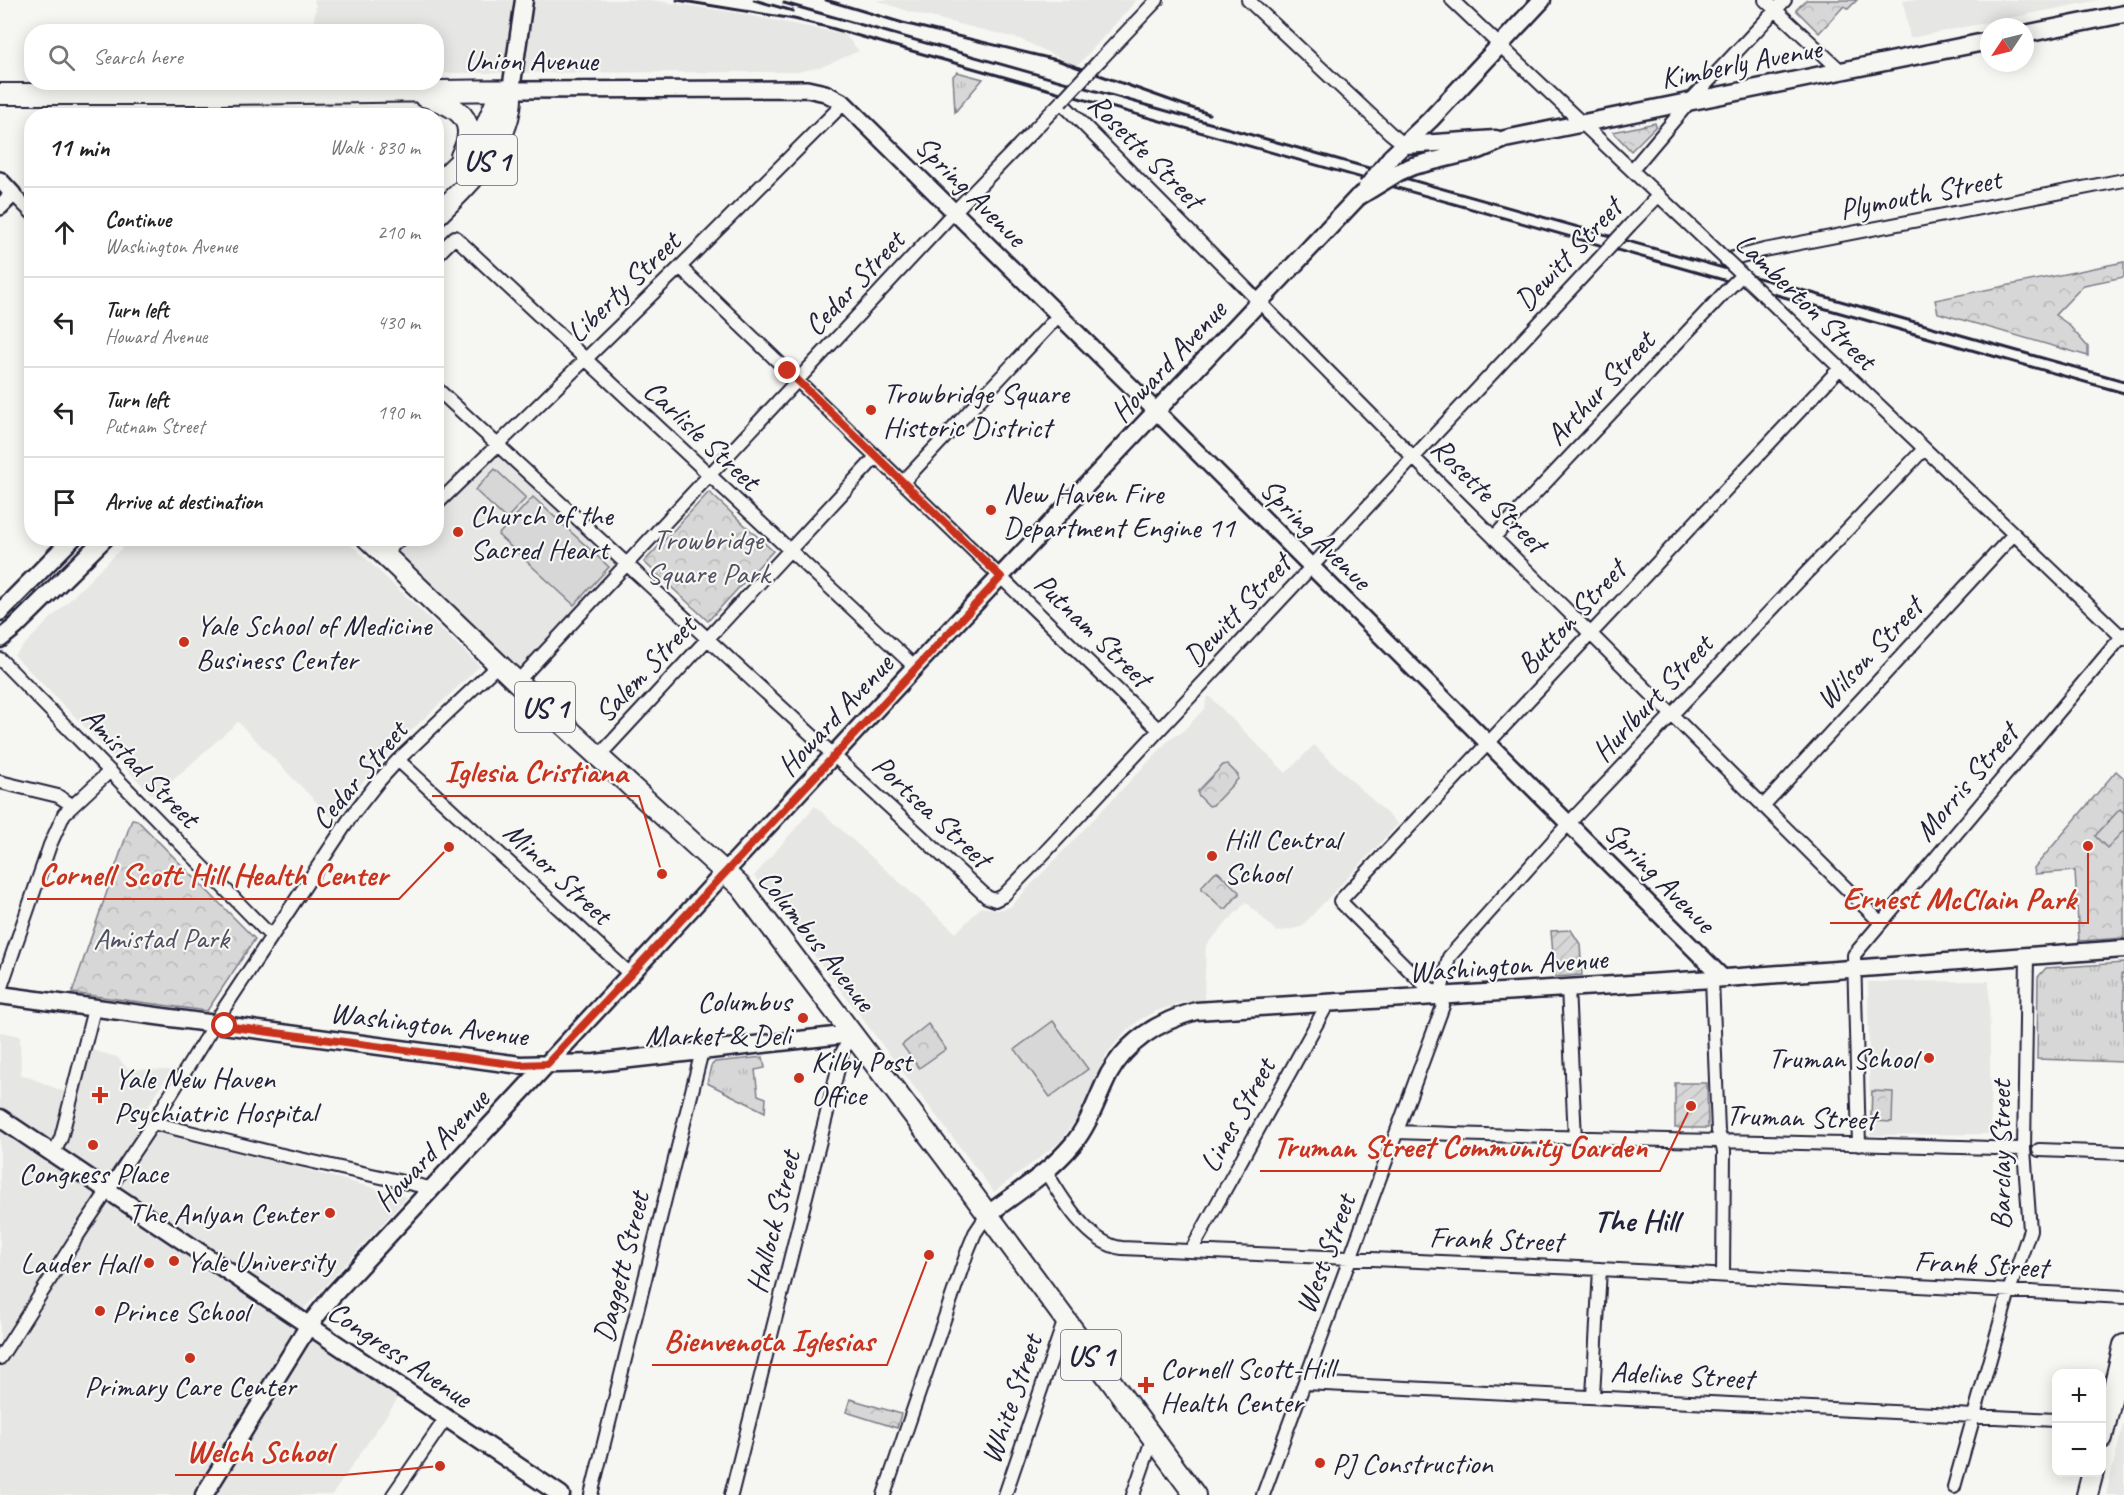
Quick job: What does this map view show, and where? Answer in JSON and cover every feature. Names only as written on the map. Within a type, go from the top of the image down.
[{"type":"main road","points":[[454,168],[471,151],[483,133],[495,105],[512,81],[524,0]]},
{"type":"main road","name":"Howard Avenue","points":[[204,1495],[309,1325],[333,1295],[915,668],[1358,197],[1391,157],[1542,0]]},
{"type":"main road","points":[[2034,32],[2124,14]]},
{"type":"main road","name":"Kimberly Avenue","points":[[1505,139],[1980,43]]},
{"type":"main road","name":"Union Avenue","points":[[444,88],[512,81]]},
{"type":"main road","name":"US 1","points":[[444,208],[492,154],[510,113],[512,81]]},
{"type":"main road","name":"Union Avenue","points":[[0,94],[221,94],[418,90]]},
{"type":"main road","name":"US 1","points":[[408,91],[448,104],[457,109],[464,118],[468,141],[454,168],[444,177]]},
{"type":"main road","points":[[1405,145],[1505,139]]},
{"type":"main road","points":[[1358,197],[1413,166],[1479,150],[1505,139]]},
{"type":"main road","points":[[0,612],[65,546]]},
{"type":"main road","points":[[0,639],[33,610],[97,546]]},
{"type":"main road","name":"Columbus Avenue","points":[[376,546],[517,682],[741,888],[1195,1495]]},
{"type":"main road","points":[[33,578],[27,599],[33,610]]},
{"type":"main road","name":"Washington Avenue","points":[[987,1215],[1045,1170],[1071,1146],[1081,1133],[1109,1074],[1129,1047],[1172,1018],[1196,1011],[1718,979],[2124,949]]},
{"type":"main road","name":"Washington Avenue","points":[[0,995],[519,1065],[596,1063],[852,1034]]},
{"type":"main road","name":"Congress Avenue","points":[[0,1118],[561,1495]]},
{"type":"main road","points":[[2104,1423],[2124,1345]]},
{"type":"main road","points":[[2087,1495],[2092,1477]]},
{"type":"street","name":"Cedar Street","points":[[517,682],[954,212],[1062,104],[1157,0]]},
{"type":"street","points":[[1248,0],[1390,134],[1405,145]]},
{"type":"street","name":"Lamberton Street","points":[[1452,0],[1717,251],[1731,259],[1742,274],[1777,308],[2013,535],[2123,637]]},
{"type":"street","points":[[1765,0],[1840,70]]},
{"type":"street","points":[[1632,170],[1691,100],[1785,0]]},
{"type":"street","name":"Union Avenue","points":[[512,81],[807,89],[825,93],[844,103]]},
{"type":"street","name":"Spring Avenue","points":[[844,103],[1569,824],[1718,979]]},
{"type":"street","name":"Liberty Street","points":[[444,497],[844,103]]},
{"type":"street","name":"Rosette Street","points":[[1062,104],[1881,923]]},
{"type":"street","points":[[0,180],[24,205]]},
{"type":"street","name":"Plymouth Street","points":[[1731,259],[2124,180]]},
{"type":"street","points":[[0,207],[14,194]]},
{"type":"street","name":"Dewitt Street","points":[[998,899],[1035,864],[1659,195]]},
{"type":"street","name":"Carlisle Street","points":[[444,248],[455,237],[915,668]]},
{"type":"street","name":"Putnam Street","points":[[680,267],[1159,730]]},
{"type":"street","name":"Arthur Street","points":[[1495,536],[1742,274]]},
{"type":"street","points":[[903,482],[1059,315]]},
{"type":"street","name":"Button Street","points":[[1440,996],[1419,980],[1340,901],[1840,368]]},
{"type":"street","name":"Portsea Street","points":[[444,395],[987,897],[991,900],[998,899]]},
{"type":"street","name":"Hurlburt Street","points":[[1440,996],[1449,957],[1569,824],[1924,449]]},
{"type":"street","name":"Salem Street","points":[[598,757],[876,457]]},
{"type":"street","name":"Wilson Street","points":[[1763,806],[2013,535]]},
{"type":"street","points":[[384,554],[392,546]]},
{"type":"street","name":"Morris Street","points":[[1859,1145],[1854,955],[2123,637]]},
{"type":"street","name":"Amistad Street","points":[[0,659],[272,936]]},
{"type":"street","name":"Cedar Street","points":[[0,1358],[352,815],[398,760],[499,664]]},
{"type":"street","name":"Minor Street","points":[[398,760],[631,975]]},
{"type":"street","points":[[0,990],[63,814],[110,771]]},
{"type":"street","points":[[0,782],[58,796],[72,805]]},
{"type":"street","name":"Barclay Street","points":[[1954,1487],[2009,1291],[2030,1230],[2024,1149],[2027,956]]},
{"type":"street","points":[[1718,979],[1718,1128],[1724,1151],[1723,1275]]},
{"type":"street","points":[[1568,987],[1575,1138]]},
{"type":"street","name":"West Street","points":[[1263,1495],[1443,1006],[1440,996]]},
{"type":"street","name":"Lines Street","points":[[1191,1251],[1328,1003]]},
{"type":"street","points":[[54,1153],[61,1138],[94,1009]]},
{"type":"street","name":"Hallock Street","points":[[730,1495],[842,1053],[852,1034]]},
{"type":"street","name":"Daggett Street","points":[[591,1495],[702,1051]]},
{"type":"street","points":[[153,1123],[430,1188]]},
{"type":"street","name":"Truman Street","points":[[1397,1132],[2024,1149]]},
{"type":"street","points":[[2039,1150],[2124,1153]]},
{"type":"street","name":"Frank Street","points":[[1045,1170],[1084,1225],[1099,1240],[1122,1248],[1600,1269],[2124,1296]]},
{"type":"street","points":[[884,1495],[975,1233],[987,1215]]},
{"type":"street","points":[[1593,1396],[1600,1269]]},
{"type":"street","name":"White Street","points":[[1005,1495],[1065,1319]]},
{"type":"street","name":"Adeline Street","points":[[1305,1383],[2052,1420]]},
{"type":"street","points":[[393,1495],[446,1418]]},
{"type":"street","points":[[1133,1495],[1153,1437]]},
{"type":"shaded area","points":[[314,0],[651,0],[737,13],[844,34],[859,51],[824,66],[798,72],[444,73],[444,24],[313,24],[316,6]]},
{"type":"shaded area","points":[[876,0],[1137,0],[1077,66],[1020,39],[910,12]]},
{"type":"shaded area","points":[[1903,0],[2099,0],[2009,18],[1980,18],[1980,24],[1910,38]]},
{"type":"shaded area","points":[[505,450],[627,563],[517,682],[389,559],[403,546],[444,546],[444,507]]},
{"type":"shaded area","points":[[124,546],[352,546],[480,666],[400,741],[349,797],[333,819],[238,722],[154,797],[14,655]]},
{"type":"shaded area","points":[[1209,696],[1286,773],[1314,745],[1398,824],[1301,927],[1277,932],[1246,902],[1206,945],[1204,1000],[1180,1003],[1157,1011],[1141,1019],[1125,1032],[1106,1055],[1077,1118],[1060,1142],[994,1192],[754,876],[815,806],[956,933],[981,907],[999,910],[1010,907],[1171,738],[1181,733],[1205,708]]},
{"type":"shaded area","name":"Truman School","points":[[1989,981],[1991,1134],[1870,1135],[1868,982]]},
{"type":"shaded area","name":"Yale University","points":[[0,1032],[20,1036],[21,1074],[70,1094],[81,1047],[117,1057],[128,1069],[171,1070],[137,1124],[407,1197],[290,1324],[399,1397],[332,1495],[0,1495]]},
{"type":"shaded area","points":[[2124,1421],[2124,1495],[2106,1495]]},
{"type":"green space","points":[[1806,0],[1857,0],[1848,9],[1844,6],[1819,33],[1796,10]]},
{"type":"green space","points":[[957,72],[983,79],[955,112],[953,76]]},
{"type":"green space","points":[[1655,123],[1656,126],[1631,151],[1613,132]]},
{"type":"green space","points":[[2124,262],[2124,277],[2084,285],[2055,315],[2068,324],[2088,347],[2088,356],[1938,313],[1935,300]]},
{"type":"green space","points":[[495,469],[526,498],[506,519],[475,490]]},
{"type":"green space","name":"Trowbridge Square Park","points":[[709,492],[773,551],[708,621],[644,562]]},
{"type":"green space","points":[[533,497],[609,567],[574,605],[498,535]]},
{"type":"green space","points":[[1227,764],[1238,775],[1238,779],[1213,805],[1209,806],[1198,795],[1198,791],[1223,765]]},
{"type":"green space","points":[[2116,771],[2124,778],[2124,938],[2079,941],[2075,871],[2035,874],[2034,868]]},
{"type":"green space","points":[[2120,809],[2124,813],[2124,830],[2107,848],[2095,836]]},
{"type":"green space","name":"Amistad Park","points":[[132,819],[137,820],[255,939],[207,1011],[72,993]]},
{"type":"green space","points":[[1215,872],[1218,872],[1239,892],[1226,909],[1223,909],[1202,889],[1202,886]]},
{"type":"green space","points":[[1571,930],[1580,944],[1582,975],[1555,977],[1551,931]]},
{"type":"green space","points":[[2124,963],[2124,974],[2121,974],[2124,988],[2124,1062],[2037,1059],[2038,977],[2046,968]]},
{"type":"green space","points":[[1053,1021],[1088,1069],[1050,1097],[1015,1049]]},
{"type":"green space","points":[[928,1024],[946,1049],[919,1068],[902,1045]]},
{"type":"green space","points":[[763,1057],[765,1068],[755,1070],[758,1095],[766,1098],[765,1112],[707,1083],[711,1066],[715,1062]]},
{"type":"green space","points":[[1675,1083],[1707,1083],[1708,1128],[1675,1128]]},
{"type":"green space","points":[[1872,1091],[1893,1092],[1892,1122],[1871,1119]]},
{"type":"green space","points":[[850,1399],[901,1414],[897,1428],[846,1412]]},
{"type":"railway","points":[[677,0],[794,19],[827,27],[2124,393]]},
{"type":"railway","points":[[754,0],[793,11]]},
{"type":"railway","points":[[826,0],[903,23],[1057,60],[1209,114]]},
{"type":"railway","points":[[784,3],[2124,381]]},
{"type":"place","name":"Trowbridge Square Historic District","points":[[871,410]]},
{"type":"place","name":"New Haven Fire Department Engine 11","points":[[991,510]]},
{"type":"place","name":"Church of the Sacred Heart","points":[[458,532]]},
{"type":"place","name":"Yale School of Medicine Business Center","points":[[184,642]]},
{"type":"place","name":"Ernest McClain Park","points":[[2088,846]]},
{"type":"place","name":"Cornell Scott Hill Health Center","points":[[449,847]]},
{"type":"place","name":"Hill Central School","points":[[1212,856]]},
{"type":"place","name":"Iglesia Cristiana","points":[[662,874]]},
{"type":"place","name":"Columbus Market & Deli","points":[[803,1018]]},
{"type":"place","name":"Truman School","points":[[1929,1058]]},
{"type":"place","name":"Kilby Post Office","points":[[799,1078]]},
{"type":"place","name":"Yale New Haven Psychiatric Hospital","points":[[100,1095]]},
{"type":"place","name":"Truman Street Community Garden","points":[[1691,1106]]},
{"type":"place","name":"Congress Place","points":[[93,1145]]},
{"type":"place","name":"The Anlyan Center","points":[[330,1213]]},
{"type":"place","name":"Bienvenota Iglesias","points":[[929,1255]]},
{"type":"place","name":"Yale University","points":[[174,1261]]},
{"type":"place","name":"Lauder Hall","points":[[149,1263]]},
{"type":"place","name":"Prince School","points":[[100,1311]]},
{"type":"place","name":"Primary Care Center","points":[[190,1358]]},
{"type":"place","name":"Cornell Scott-Hill Health Center","points":[[1146,1385]]},
{"type":"place","name":"PJ Construction","points":[[1320,1463]]},
{"type":"place","name":"Welch School","points":[[440,1466]]},
{"type":"district","name":"The Hill","points":[[1636,1220]]},
{"type":"route","points":[[225,1026],[519,1065],[547,1064],[1001,577],[788,371]]}]
